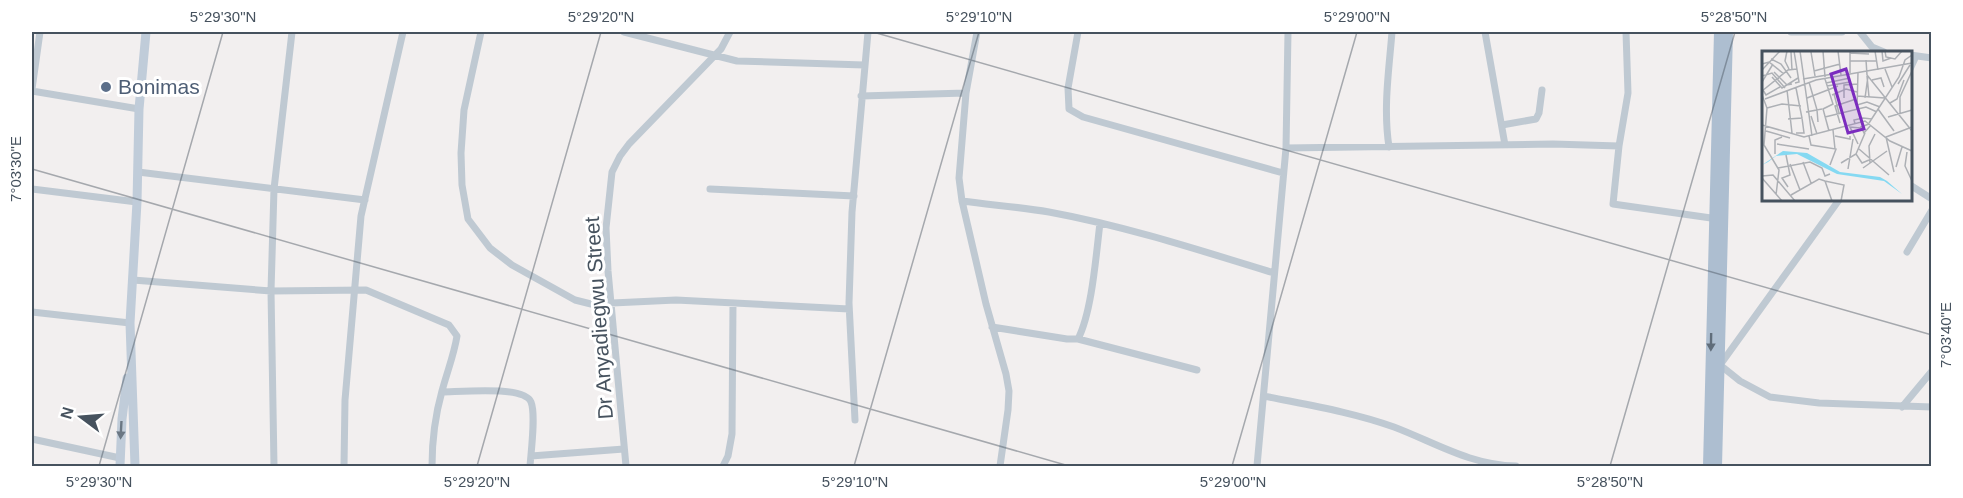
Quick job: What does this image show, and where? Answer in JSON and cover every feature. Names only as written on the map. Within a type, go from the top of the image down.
[{"type":"main road","points":[[135,466],[130,323],[137,202],[139,109],[146,32]]},
{"type":"main road","points":[[1717,466],[1720,365],[1721,71],[1719,32]]},
{"type":"main road","points":[[1721,71],[1728,32]]},
{"type":"main road","points":[[1708,466],[1719,219]]},
{"type":"main road","points":[[120,462],[122,419],[131,352]]},
{"type":"street","points":[[40,32],[32,90],[139,109]]},
{"type":"street","points":[[274,466],[271,291],[274,189],[292,32]]},
{"type":"street","points":[[344,466],[345,400],[361,216],[403,32]]},
{"type":"street","points":[[481,32],[464,110],[461,153],[462,185],[468,219],[490,248],[512,265],[575,300],[591,304],[676,300],[849,309]]},
{"type":"street","points":[[624,32],[737,61],[864,65]]},
{"type":"street","name":"Dr Anyadiegwu Street","points":[[626,466],[608,271],[606,228],[612,172],[629,144],[721,49],[730,32]]},
{"type":"street","points":[[855,420],[849,309],[854,196],[868,32]]},
{"type":"street","points":[[977,32],[966,93],[959,178],[962,201],[1009,391],[1000,466]]},
{"type":"street","points":[[1078,32],[1068,88],[1069,109],[1083,117],[1283,173]]},
{"type":"street","points":[[1257,466],[1286,148],[1288,32]]},
{"type":"street","points":[[1389,147],[1386,115],[1392,32]]},
{"type":"street","points":[[1485,32],[1505,145]]},
{"type":"street","points":[[1626,32],[1628,93],[1618,146],[1613,204],[1719,219]]},
{"type":"street","points":[[1791,32],[1842,32]]},
{"type":"street","points":[[1860,32],[1872,47],[1882,51]]},
{"type":"street","points":[[1913,56],[1932,57]]},
{"type":"street","points":[[1502,125],[1536,119],[1542,90]]},
{"type":"street","points":[[861,96],[966,93]]},
{"type":"street","points":[[1286,148],[1618,146]]},
{"type":"street","points":[[138,172],[365,200]]},
{"type":"street","points":[[1912,185],[1923,195],[1932,199]]},
{"type":"street","points":[[32,189],[137,202]]},
{"type":"street","points":[[710,189],[854,196]]},
{"type":"street","points":[[962,201],[1047,212],[1100,223],[1138,232],[1274,273]]},
{"type":"street","points":[[1838,201],[1720,365],[1740,381],[1770,397],[1819,403],[1932,406]]},
{"type":"street","points":[[1907,252],[1932,210]]},
{"type":"street","points":[[1078,339],[1083,329],[1087,309],[1100,223]]},
{"type":"street","points":[[133,280],[271,291],[366,290],[449,325],[457,336],[433,435],[432,466]]},
{"type":"street","points":[[723,466],[729,456],[732,434],[733,303]]},
{"type":"street","points":[[32,312],[130,323]]},
{"type":"street","points":[[992,327],[1078,339],[1197,370]]},
{"type":"street","points":[[1902,406],[1932,371]]},
{"type":"street","points":[[442,392],[501,391],[526,396],[531,402],[533,419],[530,466]]},
{"type":"street","points":[[1264,396],[1387,425],[1454,454],[1480,462],[1516,466]]},
{"type":"street","points":[[32,439],[120,462]]},
{"type":"street","points":[[531,456],[624,449]]},
{"type":"place","name":"Bonimas","points":[[106,87]]}]
